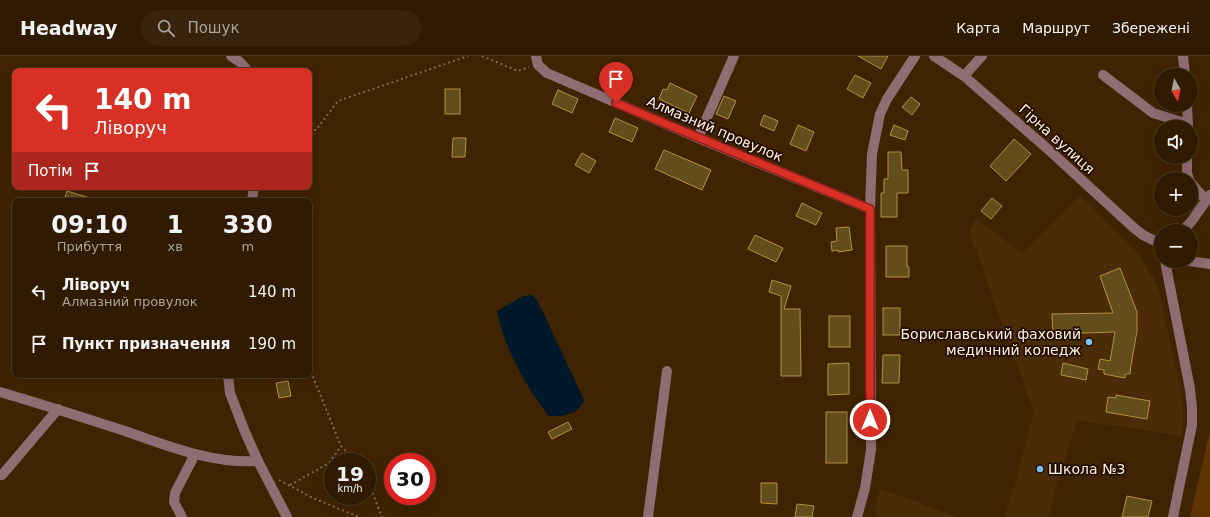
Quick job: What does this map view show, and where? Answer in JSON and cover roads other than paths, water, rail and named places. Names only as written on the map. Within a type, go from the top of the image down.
[{"type":"street","points":[[231,56],[245,68]]},
{"type":"street","points":[[698,138],[734,56]]},
{"type":"street","points":[[856,517],[865,488],[870,450],[870,209],[872,154],[880,114],[887,99],[916,56]]},
{"type":"street","name":"Гірна вулиця","points":[[934,56],[964,76],[1050,151],[1142,235],[1154,241]]},
{"type":"street","points":[[964,76],[982,56]]},
{"type":"street","points":[[1183,56],[1184,68]]},
{"type":"street","name":"Алмазний провулок","points":[[537,60],[547,74],[870,209]]},
{"type":"street","points":[[1103,76],[1153,113],[1173,120]]},
{"type":"street","points":[[1189,224],[1208,198],[1198,190]]},
{"type":"street","points":[[1198,262],[1210,264]]},
{"type":"street","points":[[1166,268],[1192,408],[1192,425],[1173,517]]},
{"type":"street","points":[[648,517],[667,371]]},
{"type":"street","points":[[228,378],[230,393],[245,432],[286,517]]},
{"type":"street","points":[[0,392],[58,409],[195,454],[241,462],[258,461]]},
{"type":"street","points":[[0,476],[58,409]]},
{"type":"street","points":[[182,517],[174,502],[175,493],[195,454]]},
{"type":"water","points":[[532,295],[541,308],[584,400],[578,409],[570,414],[549,416],[524,380],[505,339],[497,311],[523,296]]},
{"type":"place","name":"Бориславський фаховий медичний коледж","points":[[1089,342]]},
{"type":"place","name":"Школа №3","points":[[1040,469]]}]
